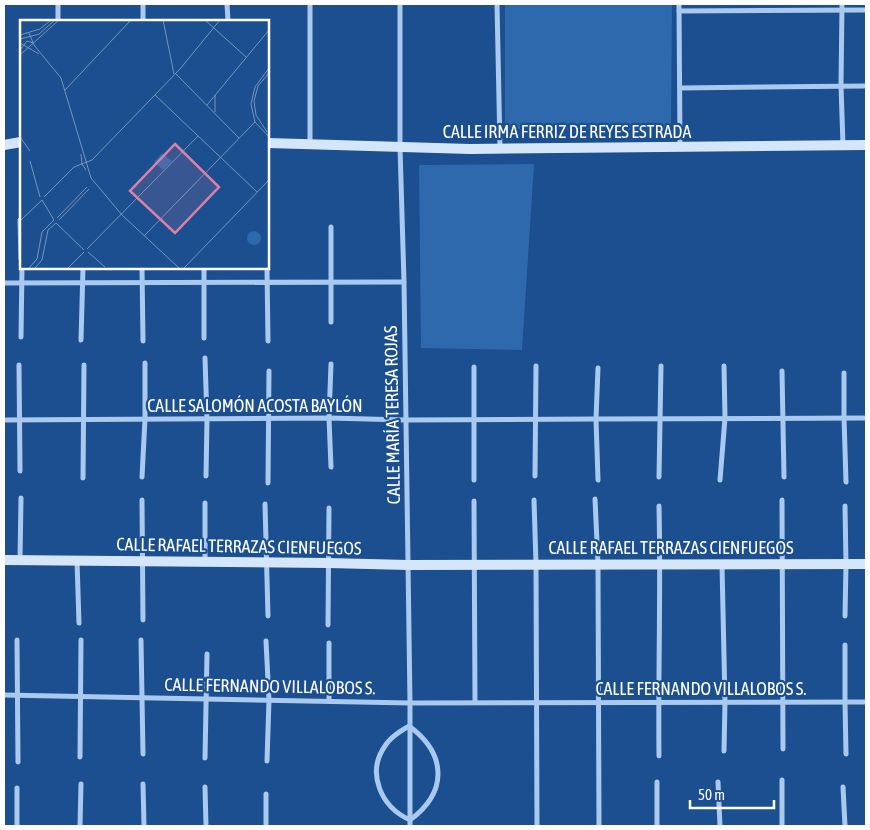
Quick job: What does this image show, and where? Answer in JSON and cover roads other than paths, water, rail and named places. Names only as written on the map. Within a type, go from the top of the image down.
[{"type":"street","points":[[58,4],[58,20]]},
{"type":"street","points":[[143,4],[143,20]]},
{"type":"street","points":[[227,4],[228,20]]},
{"type":"street","points":[[310,4],[310,144]]},
{"type":"street","name":"CALLE MARÍA TERESA ROJAS","points":[[400,4],[400,147],[404,282],[410,826]]},
{"type":"street","points":[[497,4],[500,149]]},
{"type":"street","name":"CALLE IRMA FERRIZ DE REYES ESTRADA","points":[[679,4],[680,147]]},
{"type":"street","points":[[842,4],[841,86],[843,145]]},
{"type":"street","points":[[679,11],[866,10]]},
{"type":"street","points":[[680,88],[866,86]]},
{"type":"street","points":[[4,145],[20,142]]},
{"type":"street","name":"CALLE IRMA FERRIZ DE REYES ESTRADA","points":[[269,143],[500,149],[866,145]]},
{"type":"street","points":[[331,227],[331,322]]},
{"type":"street","points":[[21,337],[22,269]]},
{"type":"street","points":[[81,340],[83,269]]},
{"type":"street","points":[[142,269],[143,340]]},
{"type":"street","points":[[204,269],[204,338]]},
{"type":"street","points":[[267,269],[268,342]]},
{"type":"street","points":[[4,283],[404,282]]},
{"type":"street","points":[[205,358],[206,476]]},
{"type":"street","points":[[142,477],[145,363]]},
{"type":"street","points":[[331,364],[329,418],[331,467]]},
{"type":"street","points":[[19,365],[20,471]]},
{"type":"street","points":[[83,478],[84,365]]},
{"type":"street","points":[[535,476],[536,366]]},
{"type":"street","points":[[659,477],[661,366]]},
{"type":"street","points":[[720,480],[725,418],[724,366]]},
{"type":"street","points":[[474,367],[474,480]]},
{"type":"street","points":[[598,368],[596,420],[598,480]]},
{"type":"street","points":[[782,370],[784,477]]},
{"type":"street","points":[[268,483],[269,371]]},
{"type":"street","points":[[844,374],[846,482]]},
{"type":"street","name":"CALLE SALOMÓN ACOSTA BAYLÓN","points":[[4,420],[866,418]]},
{"type":"street","points":[[20,560],[21,498]]},
{"type":"street","points":[[596,499],[599,826]]},
{"type":"street","points":[[142,500],[143,620]]},
{"type":"street","points":[[534,500],[537,826]]},
{"type":"street","points":[[782,500],[783,749]]},
{"type":"street","points":[[474,501],[474,702]]},
{"type":"street","points":[[205,503],[205,562]]},
{"type":"street","points":[[265,504],[268,616]]},
{"type":"street","points":[[659,506],[661,564],[658,702],[659,756]]},
{"type":"street","points":[[845,506],[846,616]]},
{"type":"street","points":[[328,625],[329,508]]},
{"type":"street","name":"CALLE RAFAEL TERRAZAS CIENFUEGOS","points":[[4,560],[408,565],[866,564]]},
{"type":"street","points":[[77,560],[79,623]]},
{"type":"street","points":[[722,564],[725,702],[724,751]]},
{"type":"street","points":[[17,640],[18,762]]},
{"type":"street","points":[[80,757],[81,640]]},
{"type":"street","points":[[141,640],[143,754]]},
{"type":"street","points":[[266,641],[269,700],[267,761]]},
{"type":"street","points":[[329,643],[329,701]]},
{"type":"street","points":[[845,645],[846,754]]},
{"type":"street","points":[[205,758],[207,654]]},
{"type":"street","name":"CALLE FERNANDO VILLALOBOS S.","points":[[4,695],[410,703],[866,702]]},
{"type":"street","points":[[409,726],[432,749],[436,757],[438,776],[434,794],[430,801],[410,820],[396,812],[387,803],[378,786],[377,776],[380,755],[386,744],[409,726]]},
{"type":"street","points":[[782,780],[782,826]]},
{"type":"street","points":[[657,782],[657,826]]},
{"type":"street","points":[[718,782],[720,826]]},
{"type":"street","points":[[80,784],[80,826]]},
{"type":"street","points":[[143,784],[144,826]]},
{"type":"street","points":[[205,787],[206,826]]},
{"type":"street","points":[[843,787],[845,826]]},
{"type":"street","points":[[17,788],[17,826]]},
{"type":"street","points":[[266,794],[266,826]]}]
